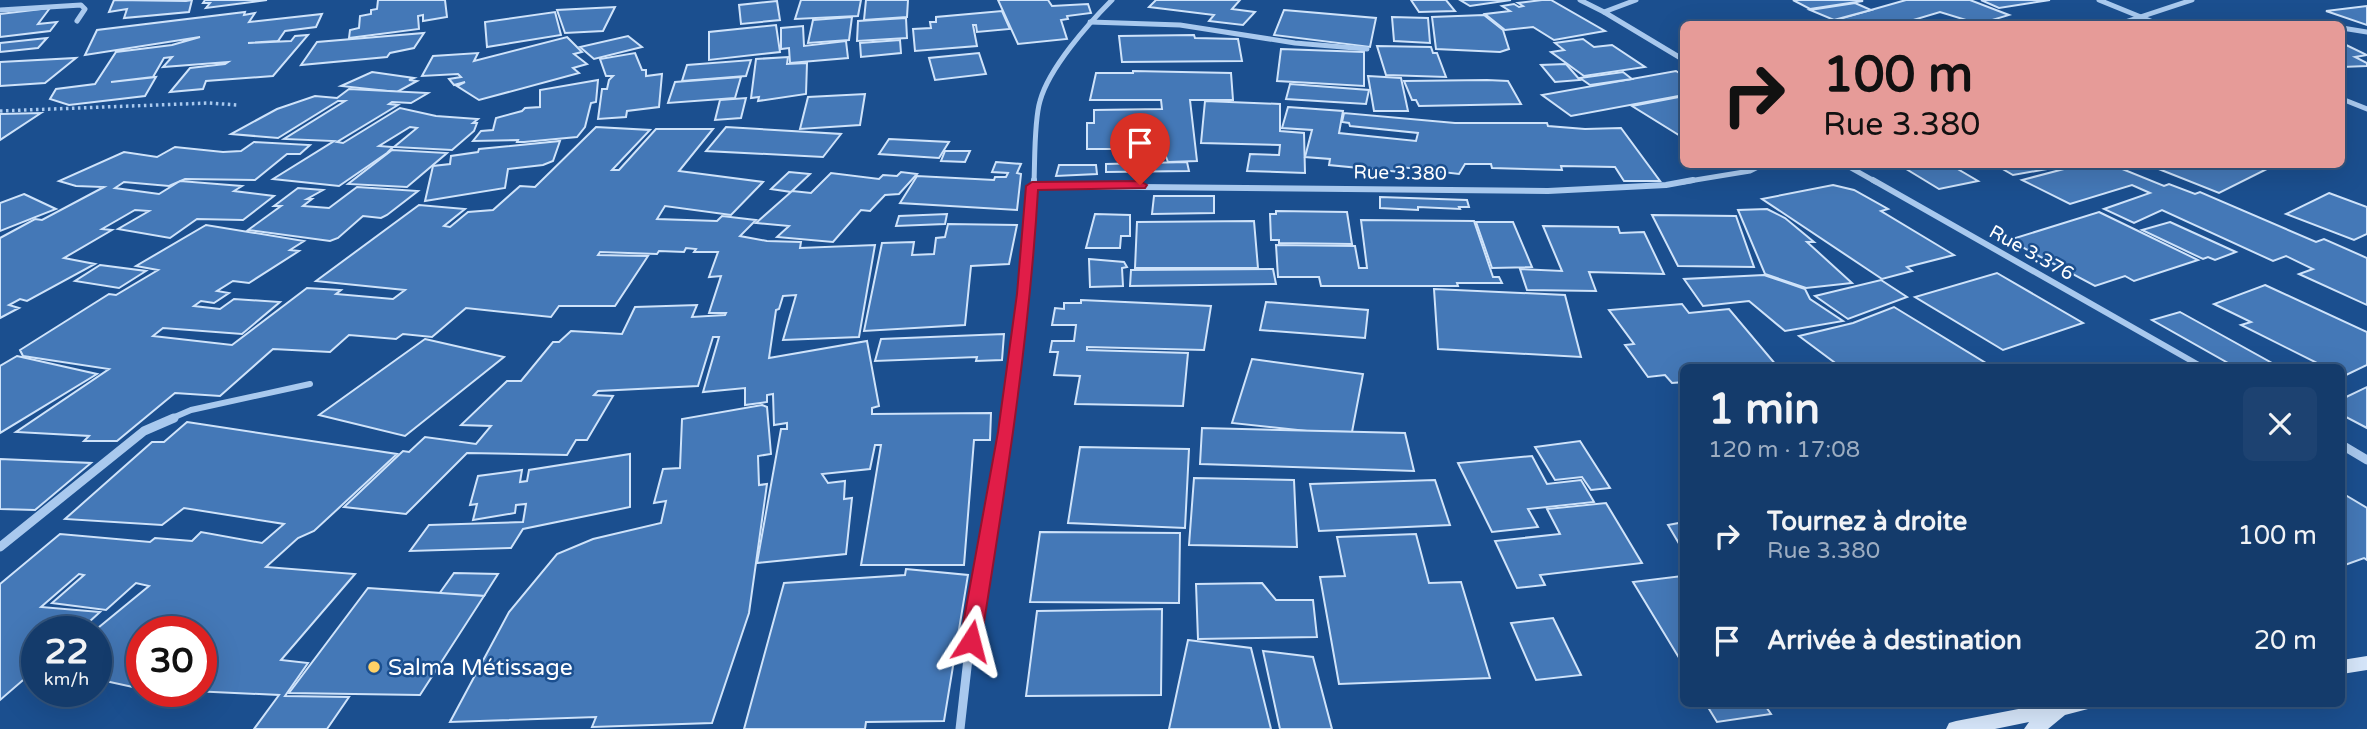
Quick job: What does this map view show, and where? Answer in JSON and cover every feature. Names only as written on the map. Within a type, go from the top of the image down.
[{"type":"main road","points":[[2345,667],[2365,665]]},
{"type":"main road","points":[[1956,729],[2062,707]]},
{"type":"main road","points":[[2035,729],[2069,707]]},
{"type":"street","points":[[960,729],[971,641],[1025,294],[1040,101],[1063,58],[1090,22],[1112,0]]},
{"type":"street","points":[[1580,0],[1680,58]]},
{"type":"street","points":[[1604,12],[1636,0]]},
{"type":"street","points":[[2099,0],[2150,21]]},
{"type":"street","points":[[2128,21],[2192,0]]},
{"type":"street","points":[[0,10],[80,5],[85,9],[77,22]]},
{"type":"street","points":[[1090,22],[1180,25],[1295,43],[1367,49]]},
{"type":"street","points":[[2345,28],[2367,32]]},
{"type":"street","points":[[2345,101],[2367,109]]},
{"type":"street","name":"Rue 3.380","points":[[1032,186],[1548,191],[1666,185],[1756,168]]},
{"type":"street","name":"Rue 3.376","points":[[1851,168],[2197,364]]},
{"type":"street","points":[[0,547],[144,431],[191,410],[310,384]]},
{"type":"street","points":[[2345,447],[2367,460]]},
{"type":"path","points":[[0,111],[209,103],[237,105]]},
{"type":"building","points":[[114,0],[192,0],[189,12],[124,18],[127,9],[109,12]]},
{"type":"building","points":[[205,0],[267,0],[206,8],[210,3],[203,3]]},
{"type":"building","points":[[378,0],[445,0],[447,17],[423,21],[423,15],[418,16],[419,29],[349,38],[350,30],[359,28],[360,16],[371,14],[371,10],[377,9]]},
{"type":"building","points":[[801,0],[861,0],[858,16],[795,19]]},
{"type":"building","points":[[866,0],[908,0],[907,17],[864,20]]},
{"type":"building","points":[[998,0],[1048,0],[1052,6],[1088,4],[1091,13],[1067,16],[1068,19],[1061,20],[1067,39],[1018,44]]},
{"type":"building","points":[[1156,0],[1240,0],[1232,9],[1255,12],[1243,25],[1209,21],[1214,15],[1149,7]]},
{"type":"building","points":[[1411,0],[1446,0],[1455,11],[1419,12]]},
{"type":"building","points":[[1460,0],[1511,0],[1470,6]]},
{"type":"building","points":[[1551,0],[1605,31],[1554,40],[1533,27],[1505,30],[1485,14],[1510,11],[1502,6],[1514,4],[1519,7],[1523,6],[1518,3]]},
{"type":"building","points":[[1793,0],[1860,0],[1863,1],[1810,9]]},
{"type":"building","points":[[1906,0],[1970,0],[2009,15],[1989,21],[1969,21],[1940,12],[1910,21],[1832,21]]},
{"type":"building","points":[[1981,0],[2050,0],[1999,8]]},
{"type":"building","points":[[777,1],[780,20],[741,24],[739,5]]},
{"type":"building","points":[[1855,3],[1871,10],[1834,20],[1810,10]]},
{"type":"building","points":[[2367,6],[2367,25],[2326,11]]},
{"type":"building","points":[[615,7],[603,31],[565,33],[557,10]]},
{"type":"building","points":[[50,8],[38,24],[57,22],[50,31],[0,37],[0,14]]},
{"type":"building","points":[[1284,10],[1376,18],[1370,47],[1274,35]]},
{"type":"building","points":[[1002,11],[1010,29],[977,32],[976,25],[973,25],[977,46],[915,51],[913,29],[931,28],[930,22],[936,22],[936,17]]},
{"type":"building","points":[[245,12],[244,15],[255,13],[249,22],[322,14],[316,27],[285,31],[278,41],[248,43],[291,41],[295,36],[308,35],[273,76],[206,81],[203,89],[170,92],[190,68],[228,62],[163,67],[172,57],[164,58],[153,77],[111,82],[156,77],[145,96],[69,105],[50,99],[56,89],[95,84],[116,52],[172,45],[200,37],[85,55],[97,30]]},
{"type":"building","points":[[555,12],[561,35],[487,47],[485,22]]},
{"type":"building","points":[[1484,15],[1503,30],[1509,49],[1500,52],[1436,49],[1432,17]]},
{"type":"building","points":[[852,17],[849,40],[808,43],[813,20]]},
{"type":"building","points":[[1392,17],[1428,18],[1430,43],[1394,41]]},
{"type":"building","points":[[906,18],[907,38],[857,41],[858,21]]},
{"type":"building","points":[[776,25],[780,52],[709,60],[709,32]]},
{"type":"building","points":[[803,26],[804,46],[846,41],[848,58],[790,63],[789,48],[781,49],[781,28]]},
{"type":"building","points":[[424,33],[414,48],[390,53],[387,57],[301,65],[317,42]]},
{"type":"building","points":[[1194,35],[1195,38],[1238,39],[1242,61],[1122,62],[1119,36]]},
{"type":"building","points":[[628,36],[642,47],[594,59],[580,47]]},
{"type":"building","points":[[567,37],[582,52],[574,54],[587,64],[573,68],[579,73],[479,100],[457,86],[465,82],[454,85],[449,79],[461,77],[458,74],[422,76],[433,56],[478,53],[474,61]]},
{"type":"building","points":[[47,38],[38,48],[0,52],[0,43]]},
{"type":"building","points":[[1583,39],[1594,47],[1612,45],[1645,67],[1584,76],[1551,52],[1564,50],[1555,43]]},
{"type":"building","points":[[900,40],[901,53],[861,57],[860,43]]},
{"type":"building","points":[[2345,44],[2367,55],[2355,57],[2367,63],[2367,66],[2345,67]]},
{"type":"building","points":[[1377,46],[1431,47],[1433,53],[1437,53],[1446,77],[1386,75]]},
{"type":"building","points":[[1281,49],[1364,52],[1364,86],[1277,81]]},
{"type":"building","points":[[635,53],[642,70],[646,70],[646,76],[662,74],[659,107],[627,111],[626,117],[598,119],[602,89],[607,89],[613,76],[606,76],[600,59]]},
{"type":"building","points":[[979,53],[986,74],[935,80],[929,58]]},
{"type":"building","points":[[788,57],[787,64],[807,63],[806,94],[758,101],[759,97],[751,98],[756,59]]},
{"type":"building","points":[[76,58],[45,83],[0,86],[0,62]]},
{"type":"building","points":[[751,60],[746,76],[682,81],[687,65]]},
{"type":"building","points":[[1566,64],[1580,80],[1555,82],[1541,65]]},
{"type":"building","points":[[1676,71],[1680,74],[1680,96],[1571,116],[1542,95]]},
{"type":"building","points":[[372,72],[414,78],[409,80],[417,81],[397,92],[341,86]]},
{"type":"building","points":[[1623,72],[1632,79],[1590,85],[1580,78]]},
{"type":"building","points":[[1096,73],[1231,73],[1233,100],[1190,100],[1197,161],[1168,162],[1163,149],[1087,149],[1087,123],[1094,123],[1094,110],[1162,109],[1161,100],[1090,100]]},
{"type":"building","points":[[1368,76],[1401,78],[1408,111],[1374,111]]},
{"type":"building","points":[[741,77],[735,98],[668,103],[675,82]]},
{"type":"building","points":[[598,80],[596,102],[591,103],[585,127],[577,137],[524,142],[473,141],[481,131],[493,130],[496,118],[525,108],[540,107],[540,90]]},
{"type":"building","points":[[1404,81],[1508,81],[1521,104],[1419,106],[1416,100],[1412,100]]},
{"type":"building","points":[[1290,84],[1369,90],[1366,104],[1286,99]]},
{"type":"building","points":[[349,89],[428,93],[411,103],[392,102],[389,104],[398,105],[337,142],[343,143],[400,108],[436,116],[478,119],[473,123],[477,123],[474,131],[452,150],[394,147],[417,128],[410,127],[379,146],[393,147],[387,153],[339,186],[273,179],[334,141],[284,139],[345,101],[338,101],[278,138],[231,134],[277,109],[315,96],[337,98]]},
{"type":"building","points":[[865,94],[860,125],[800,129],[808,97]]},
{"type":"building","points":[[1680,97],[1680,136],[1632,106]]},
{"type":"building","points":[[746,98],[741,118],[715,120],[720,100]]},
{"type":"building","points":[[1205,101],[1280,104],[1280,131],[1304,133],[1305,173],[1247,171],[1250,154],[1279,155],[1280,145],[1201,143]]},
{"type":"building","points":[[1288,107],[1343,111],[1339,133],[1416,141],[1418,133],[1350,126],[1349,123],[1342,122],[1344,113],[1455,123],[1547,123],[1548,126],[1585,129],[1621,128],[1660,181],[1624,181],[1615,167],[1561,166],[1562,170],[1492,168],[1491,164],[1465,164],[1459,174],[1401,167],[1400,172],[1329,165],[1330,159],[1305,157],[1312,130],[1282,128]]},
{"type":"building","points":[[41,113],[0,140],[0,114]]},
{"type":"building","points":[[596,127],[650,130],[612,170],[619,170],[656,129],[713,129],[679,171],[763,182],[731,215],[665,206],[657,219],[717,221],[722,216],[756,220],[740,236],[767,241],[801,242],[800,248],[875,245],[859,337],[783,340],[796,295],[783,296],[779,309],[776,310],[769,358],[867,341],[879,406],[872,408],[872,414],[991,413],[990,440],[974,440],[964,565],[861,565],[881,445],[875,445],[870,469],[822,474],[828,483],[845,481],[844,499],[852,498],[846,554],[757,563],[781,429],[787,429],[787,423],[774,425],[773,394],[767,395],[767,402],[745,405],[745,388],[703,392],[719,337],[713,337],[698,386],[598,391],[594,395],[613,396],[587,440],[576,440],[567,455],[467,453],[406,514],[344,507],[403,451],[409,452],[425,437],[476,444],[491,426],[461,425],[507,381],[521,381],[553,342],[559,342],[571,331],[622,334],[635,307],[697,305],[692,317],[725,315],[726,313],[709,313],[721,276],[709,277],[718,252],[694,252],[696,249],[686,248],[684,252],[659,251],[657,254],[600,252],[598,255],[648,256],[615,306],[559,306],[551,317],[466,308],[432,337],[403,334],[396,339],[349,335],[330,352],[273,349],[220,396],[175,393],[117,441],[84,441],[89,436],[16,432],[109,369],[23,356],[20,350],[109,294],[116,295],[158,270],[136,266],[206,225],[304,241],[290,250],[299,251],[249,283],[233,281],[217,291],[229,293],[214,303],[201,301],[194,306],[220,309],[234,299],[280,302],[242,334],[163,328],[153,336],[232,345],[307,288],[341,290],[336,294],[393,299],[405,290],[316,281],[419,205],[465,209],[444,226],[450,227],[468,212],[493,210],[520,186],[535,187]]},
{"type":"building","points":[[726,127],[841,134],[823,157],[706,151]]},
{"type":"building","points":[[889,139],[949,142],[939,158],[879,154]]},
{"type":"building","points":[[560,141],[553,161],[543,165],[508,169],[505,188],[425,201],[433,166],[450,164],[451,156],[478,152],[479,149]]},
{"type":"building","points":[[254,142],[310,145],[300,154],[287,154],[255,180],[180,181],[242,186],[234,191],[274,196],[243,220],[197,219],[170,238],[118,229],[149,211],[135,210],[102,229],[112,230],[64,258],[95,264],[27,301],[20,299],[9,305],[19,308],[0,318],[0,238],[35,219],[42,220],[104,187],[76,186],[59,181],[124,152],[157,157],[175,147],[223,152],[241,151]],"holes":[[[124,182],[169,186],[179,182],[159,194],[115,188]]]},
{"type":"building","points":[[392,150],[447,153],[407,187],[348,184]]},
{"type":"building","points":[[945,151],[970,151],[965,162],[941,161]]},
{"type":"building","points":[[996,162],[1021,164],[1017,173],[1021,174],[1017,210],[900,203],[917,176],[994,180],[995,177],[1006,177],[1008,173],[992,172]]},
{"type":"building","points":[[1187,162],[1189,171],[1106,172],[1106,164]]},
{"type":"building","points":[[1059,165],[1096,165],[1097,174],[1056,176]]},
{"type":"building","points":[[1905,168],[1956,168],[1978,181],[1939,189]]},
{"type":"building","points":[[2001,168],[2053,168],[2013,175]]},
{"type":"building","points":[[2068,168],[2120,168],[2164,186],[2169,184],[2195,194],[2200,192],[2316,242],[2324,239],[2367,258],[2367,305],[2299,274],[2313,269],[2286,256],[2273,261],[2162,210],[2134,223],[2104,209],[2150,193],[2132,185],[2070,204],[2022,180]]},
{"type":"building","points":[[2156,168],[2269,168],[2219,193]]},
{"type":"building","points":[[789,172],[810,174],[792,191],[811,193],[831,173],[879,179],[883,175],[897,176],[901,172],[917,174],[899,194],[885,195],[870,211],[861,210],[833,242],[777,237],[789,226],[756,223],[791,192],[771,189]]},
{"type":"building","points":[[1833,185],[1854,190],[1888,209],[1881,211],[1954,255],[1907,267],[1912,271],[1882,279],[1762,199]]},
{"type":"building","points":[[357,187],[418,191],[387,215],[381,218],[363,216],[338,238],[330,241],[248,230],[281,206],[274,206],[298,188],[323,190],[307,199],[312,199],[303,206],[329,208]]},
{"type":"building","points":[[2329,193],[2367,207],[2367,234],[2354,240],[2286,214]]},
{"type":"building","points":[[24,194],[56,209],[0,231],[0,203]]},
{"type":"building","points":[[1154,196],[1214,196],[1214,213],[1152,214]]},
{"type":"building","points":[[1380,197],[1467,200],[1469,207],[1418,207],[1418,210],[1380,208]]},
{"type":"building","points":[[1767,209],[1785,218],[1814,242],[1807,242],[1852,283],[1806,288],[1765,274],[1738,210]]},
{"type":"building","points":[[1276,211],[1347,212],[1352,244],[1279,243],[1279,240],[1271,240],[1270,214],[1276,214]]},
{"type":"building","points":[[2099,212],[2198,260],[2134,281],[2125,276],[2095,286],[2009,240]]},
{"type":"building","points":[[947,214],[945,224],[896,226],[899,216]]},
{"type":"building","points":[[1095,214],[1130,215],[1130,236],[1121,236],[1120,248],[1086,248]]},
{"type":"building","points":[[1652,215],[1736,216],[1754,267],[1678,266]]},
{"type":"building","points":[[1361,220],[1474,221],[1493,277],[1499,277],[1502,283],[1457,283],[1458,286],[1321,286],[1319,277],[1278,277],[1276,245],[1355,246],[1359,268],[1367,268]]},
{"type":"building","points":[[1254,221],[1258,268],[1135,268],[1137,222]]},
{"type":"building","points":[[1476,222],[1513,222],[1532,267],[1492,268]]},
{"type":"building","points":[[2170,222],[2236,252],[2215,260],[2208,257],[2203,259],[2142,230]]},
{"type":"building","points":[[948,224],[1017,225],[1009,264],[971,266],[965,325],[864,331],[882,243],[914,242],[912,255],[934,254],[936,238],[945,237]]},
{"type":"building","points":[[1543,226],[1618,227],[1620,233],[1644,232],[1664,274],[1589,272],[1596,291],[1527,290],[1520,269],[1562,271]]},
{"type":"building","points":[[1089,259],[1124,262],[1127,267],[1122,268],[1123,286],[1090,287]]},
{"type":"building","points":[[100,265],[146,271],[119,288],[75,281]]},
{"type":"building","points":[[1273,269],[1276,284],[1130,286],[1131,270]]},
{"type":"building","points":[[1997,273],[2083,323],[2003,350],[1915,297]]},
{"type":"building","points":[[1764,275],[1805,289],[1810,299],[1843,321],[1785,331],[1749,301],[1703,306],[1684,279]]},
{"type":"building","points":[[1881,280],[1907,297],[1848,319],[1815,296]]},
{"type":"building","points":[[2265,285],[2367,332],[2367,365],[2345,376],[2345,364],[2319,364],[2241,325],[2251,322],[2214,304]]},
{"type":"building","points":[[1434,289],[1565,295],[1581,357],[1438,349]]},
{"type":"building","points":[[1081,300],[1211,306],[1204,350],[1087,347],[1087,350],[1188,353],[1183,406],[1075,404],[1080,376],[1054,375],[1058,352],[1050,352],[1052,341],[1074,341],[1076,325],[1052,325],[1055,308],[1064,309],[1064,303],[1081,303]]},
{"type":"building","points":[[1266,302],[1368,310],[1365,338],[1260,330]]},
{"type":"building","points":[[1682,304],[1689,313],[1729,309],[1775,364],[1680,364],[1680,382],[1672,383],[1665,375],[1648,377],[1625,345],[1634,344],[1609,310]]},
{"type":"building","points":[[1894,307],[1987,364],[1837,364],[1799,336],[1853,323]]},
{"type":"building","points":[[2180,312],[2274,364],[2230,364],[2152,320]]},
{"type":"building","points":[[1004,334],[1002,360],[976,361],[977,357],[875,361],[881,339]]},
{"type":"building","points":[[425,339],[504,357],[405,436],[319,415]]},
{"type":"building","points":[[17,356],[97,374],[0,433],[0,366]]},
{"type":"building","points":[[1252,359],[1363,374],[1352,432],[1307,431],[1232,423]]},
{"type":"building","points":[[2367,387],[2367,428],[2345,417],[2345,398]]},
{"type":"building","points":[[762,405],[767,407],[771,454],[758,456],[759,485],[767,484],[749,613],[712,723],[592,727],[596,717],[450,722],[509,612],[557,554],[593,539],[661,523],[666,501],[654,503],[663,469],[680,468],[682,419]]},
{"type":"building","points":[[187,422],[397,454],[314,531],[298,538],[266,567],[355,574],[281,660],[308,663],[285,696],[349,697],[327,729],[254,729],[279,695],[217,692],[217,616],[126,616],[126,686],[112,682],[112,616],[149,586],[136,583],[106,610],[52,603],[84,575],[79,574],[41,607],[100,612],[96,616],[21,616],[21,682],[0,700],[0,584],[60,534],[150,542],[155,538],[192,541],[201,532],[262,543],[284,524],[184,508],[162,525],[65,519],[152,442],[164,442]]},
{"type":"building","points":[[1202,428],[1405,433],[1414,471],[1200,464]]},
{"type":"building","points":[[1580,441],[1610,488],[1591,490],[1582,477],[1555,480],[1535,447]]},
{"type":"building","points":[[1080,447],[1189,449],[1185,528],[1068,523]]},
{"type":"building","points":[[630,454],[630,507],[523,529],[511,548],[410,551],[429,525],[523,522],[526,504],[516,505],[515,513],[473,520],[477,504],[470,505],[478,476],[522,470],[520,482],[527,481],[529,470]]},
{"type":"building","points":[[1532,456],[1547,484],[1581,480],[1594,502],[1528,509],[1538,527],[1492,532],[1458,463]]},
{"type":"building","points":[[0,459],[91,463],[35,510],[0,509]]},
{"type":"building","points":[[1194,478],[1294,480],[1297,547],[1189,545]]},
{"type":"building","points":[[1435,480],[1450,525],[1319,531],[1310,484]]},
{"type":"building","points":[[2345,495],[2367,508],[2367,560],[2364,558],[2345,565]]},
{"type":"building","points":[[1606,503],[1642,563],[1540,575],[1545,585],[1517,588],[1495,541],[1560,534],[1547,509]]},
{"type":"building","points":[[1680,523],[1680,545],[1668,525]]},
{"type":"building","points":[[1040,532],[1180,533],[1179,603],[1030,602]]},
{"type":"building","points":[[1416,534],[1429,583],[1461,582],[1490,678],[1339,684],[1320,577],[1345,576],[1337,537]]},
{"type":"building","points":[[906,569],[968,575],[944,721],[866,722],[865,729],[744,729],[784,583],[905,575]]},
{"type":"building","points":[[454,573],[498,574],[484,596],[439,594]]},
{"type":"building","points":[[1680,576],[1680,659],[1633,582]]},
{"type":"building","points":[[1262,583],[1276,600],[1313,600],[1317,637],[1198,639],[1196,584]]},
{"type":"building","points":[[368,588],[484,596],[420,695],[289,693]]},
{"type":"building","points":[[1162,609],[1161,695],[1026,696],[1037,611]]},
{"type":"building","points":[[1553,618],[1581,675],[1536,680],[1511,623]]},
{"type":"building","points":[[1188,640],[1251,648],[1271,729],[1169,729]]},
{"type":"building","points":[[1263,651],[1313,657],[1332,729],[1280,729]]},
{"type":"building","points":[[1708,707],[1766,707],[1771,714],[1717,722]]},
{"type":"place","name":"Salma Métissage","points":[[374,667]]},
{"type":"route","points":[[971,641],[1006,432],[1025,294],[1032,186],[1140,185]]}]
